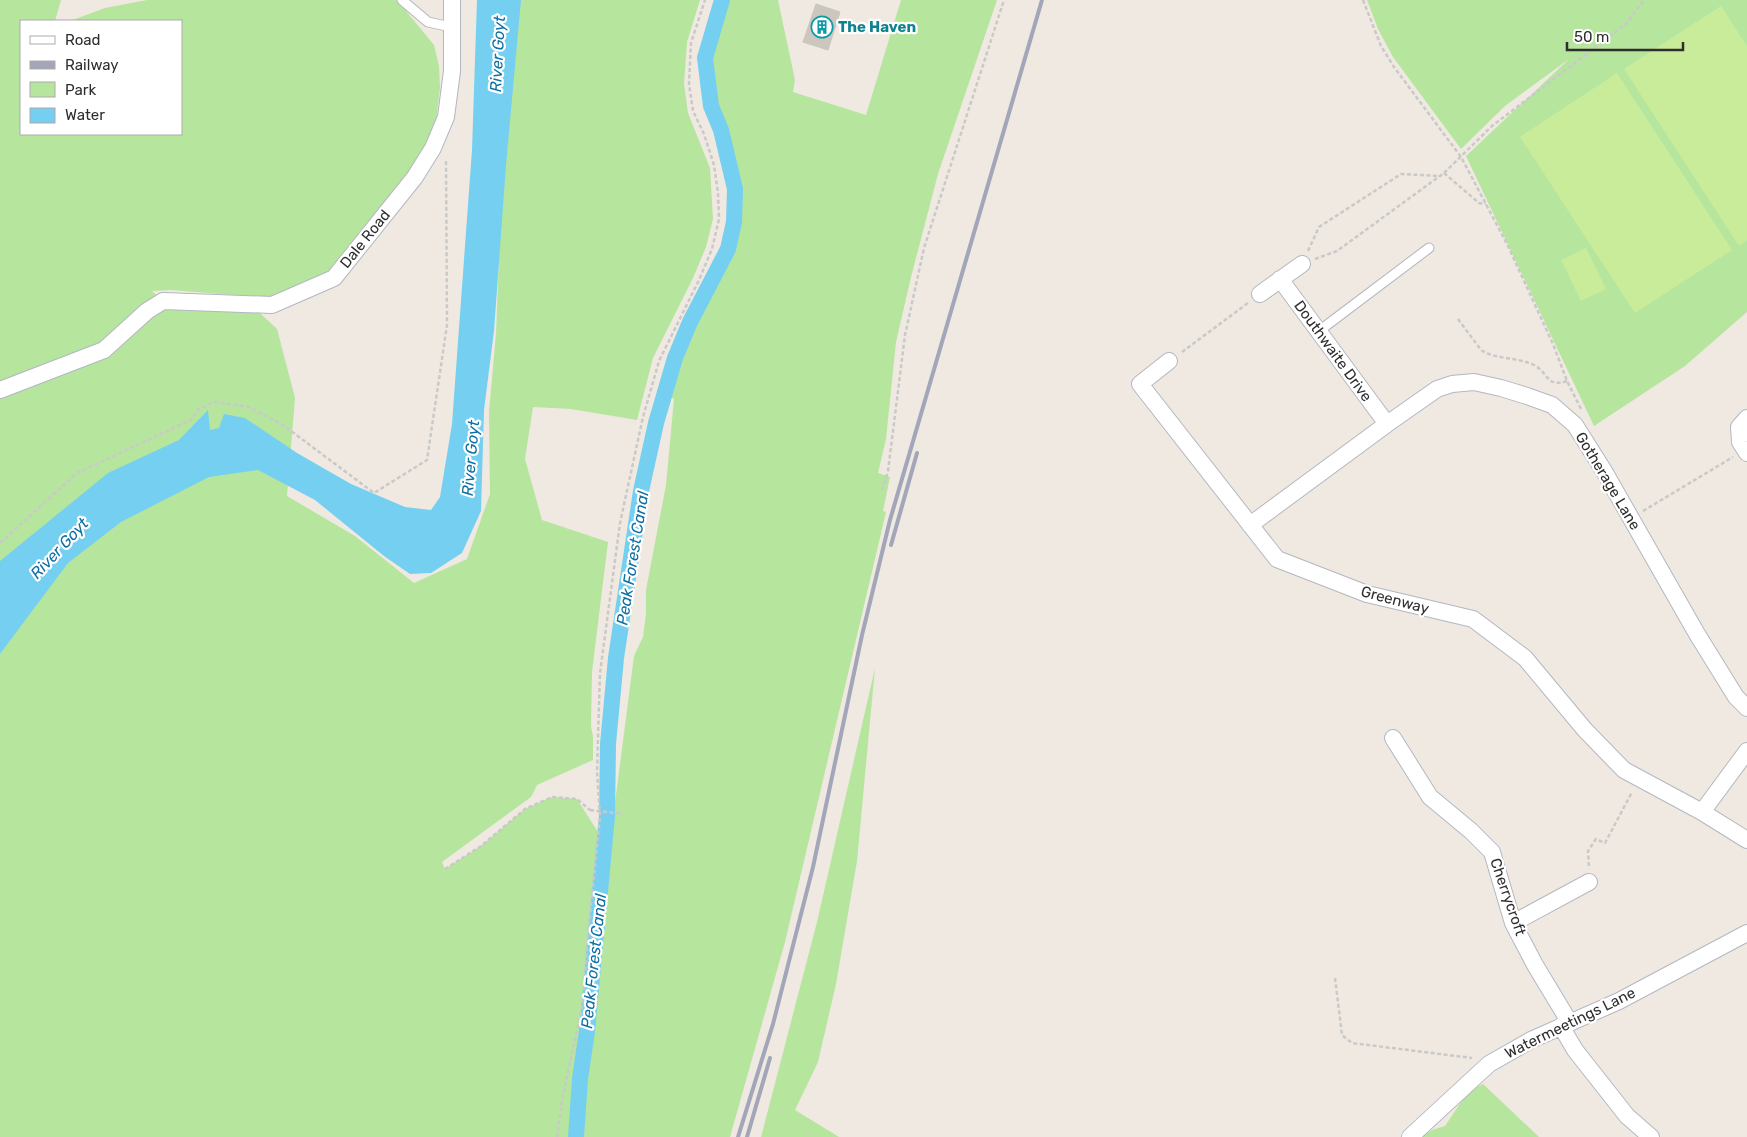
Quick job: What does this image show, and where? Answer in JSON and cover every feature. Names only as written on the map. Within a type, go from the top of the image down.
[{"type":"street","name":"Dale Road","points":[[0,390],[104,350],[146,311],[163,301],[272,305],[334,278],[415,177],[433,148],[446,117],[452,72],[452,0]]},
{"type":"street","points":[[1260,294],[1302,264]]},
{"type":"street","name":"Douthwaite Drive","points":[[1280,279],[1387,424]]},
{"type":"street","name":"Greenway","points":[[1169,362],[1140,384],[1277,559],[1367,594],[1473,619],[1525,658],[1584,730],[1624,770],[1702,812],[1747,840]]},
{"type":"street","name":"Gotherage Lane","points":[[1250,526],[1437,389],[1452,384],[1474,382],[1501,388],[1552,405],[1575,425],[1697,634],[1736,697],[1747,708]]},
{"type":"street","points":[[1746,452],[1740,442],[1739,427],[1747,418]]},
{"type":"street","name":"Cherrycroft","points":[[1393,738],[1430,797],[1471,831],[1492,852],[1513,923],[1565,1024],[1576,1050],[1627,1116],[1651,1137]]},
{"type":"street","points":[[1702,812],[1747,751]]},
{"type":"street","points":[[1513,923],[1589,882]]},
{"type":"street","name":"Watermeetings Lane","points":[[1410,1137],[1487,1066],[1530,1040],[1619,1001],[1747,934]]},
{"type":"lane","points":[[402,0],[428,22],[451,27]]},
{"type":"lane","points":[[1319,332],[1429,248]]},
{"type":"path","points":[[557,1137],[563,1095],[583,1003],[600,817],[597,728],[600,673],[620,523],[643,417],[659,361],[699,280],[712,248],[719,219],[714,165],[704,134],[693,110],[689,84],[691,42],[705,0]]},
{"type":"path","points":[[882,490],[888,471],[904,335],[924,248],[1004,0]]},
{"type":"path","points":[[1362,0],[1381,46],[1461,157],[1486,204],[1553,344],[1567,381],[1582,412],[1582,418],[1575,425]]},
{"type":"path","points":[[1302,264],[1337,251],[1444,173],[1492,126],[1626,24],[1644,0]]},
{"type":"path","points":[[0,543],[77,473],[191,420],[199,409],[214,402],[249,407],[283,426],[374,493],[427,460],[448,326],[446,157]]},
{"type":"path","points":[[1444,173],[1479,203],[1486,204]]},
{"type":"path","points":[[1302,264],[1319,227],[1401,174],[1440,176]]},
{"type":"path","points":[[1169,362],[1260,294]]},
{"type":"path","points":[[1458,319],[1485,353],[1513,358],[1534,365],[1552,382],[1559,384],[1567,381]]},
{"type":"path","points":[[1631,519],[1746,452]]},
{"type":"path","points":[[1589,882],[1588,851],[1596,839],[1605,843],[1639,778]]},
{"type":"path","points":[[445,869],[481,846],[525,808],[552,797],[577,799],[590,810],[622,814]]},
{"type":"path","points":[[1335,978],[1342,1035],[1352,1043],[1460,1055],[1475,1058],[1487,1066]]},
{"type":"green space","points":[[0,0],[61,0],[55,20],[20,20],[20,135],[182,135],[182,20],[73,20],[105,8],[147,0],[397,0],[434,45],[439,66],[440,88],[435,129],[403,182],[329,274],[268,298],[172,290],[152,291],[163,301],[251,305],[277,329],[295,398],[287,496],[355,536],[414,583],[467,559],[490,494],[489,412],[496,334],[501,202],[517,0],[700,0],[687,42],[684,84],[688,113],[710,168],[713,219],[706,247],[693,278],[653,358],[637,420],[571,409],[533,407],[525,459],[542,520],[608,542],[592,672],[591,727],[593,760],[537,785],[531,797],[442,862],[445,869],[481,846],[525,809],[552,797],[577,799],[598,832],[604,835],[607,816],[613,818],[634,656],[643,637],[646,614],[646,590],[666,485],[674,399],[665,394],[675,358],[690,322],[728,249],[734,222],[735,189],[721,130],[711,106],[705,58],[722,0],[778,0],[795,80],[793,92],[866,115],[901,0],[997,0],[938,174],[911,277],[896,342],[886,439],[878,473],[890,477],[883,511],[886,512],[785,942],[730,1137],[0,1137]]},
{"type":"green space","points":[[1367,0],[1747,0],[1747,312],[1685,366],[1594,426],[1466,156],[1569,59],[1505,106],[1461,149],[1393,57],[1378,29]]},
{"type":"green space","points":[[1721,6],[1747,46],[1747,240],[1739,246],[1624,69]]},
{"type":"green space","points":[[1617,73],[1732,250],[1635,313],[1520,137]]},
{"type":"green space","points":[[1586,248],[1606,289],[1581,301],[1561,260]]},
{"type":"green space","points":[[875,668],[857,861],[836,984],[818,1062],[795,1110],[839,1137],[761,1137],[817,922]]},
{"type":"green space","points":[[1483,1084],[1539,1137],[1422,1137],[1432,1130],[1445,1126],[1463,1099],[1475,1088]]},
{"type":"water","name":"River Goyt","points":[[477,0],[521,0],[506,165],[494,331],[484,410],[481,511],[462,553],[431,573],[410,574],[384,556],[315,500],[258,470],[209,477],[121,522],[68,563],[0,654],[0,561],[108,473],[179,440],[208,410],[210,430],[219,428],[224,414],[245,418],[297,453],[351,484],[405,507],[431,510],[440,497],[452,424],[472,150]]},
{"type":"building","name":"The Haven","points":[[816,4],[840,12],[828,50],[803,42]]},
{"type":"waterway","name":"Peak Forest Canal","points":[[576,1137],[580,1079],[587,1031],[607,816],[608,744],[616,658],[641,491],[656,423],[675,358],[690,322],[728,249],[734,222],[735,189],[721,130],[711,106],[705,58],[722,0]]},
{"type":"railway","points":[[738,1137],[773,1024],[813,867],[862,635],[890,520],[1042,0]]},
{"type":"railway","points":[[891,545],[917,453]]},
{"type":"railway","points":[[747,1137],[770,1058]]},
{"type":"place","name":"The Haven","points":[[822,27]]}]
